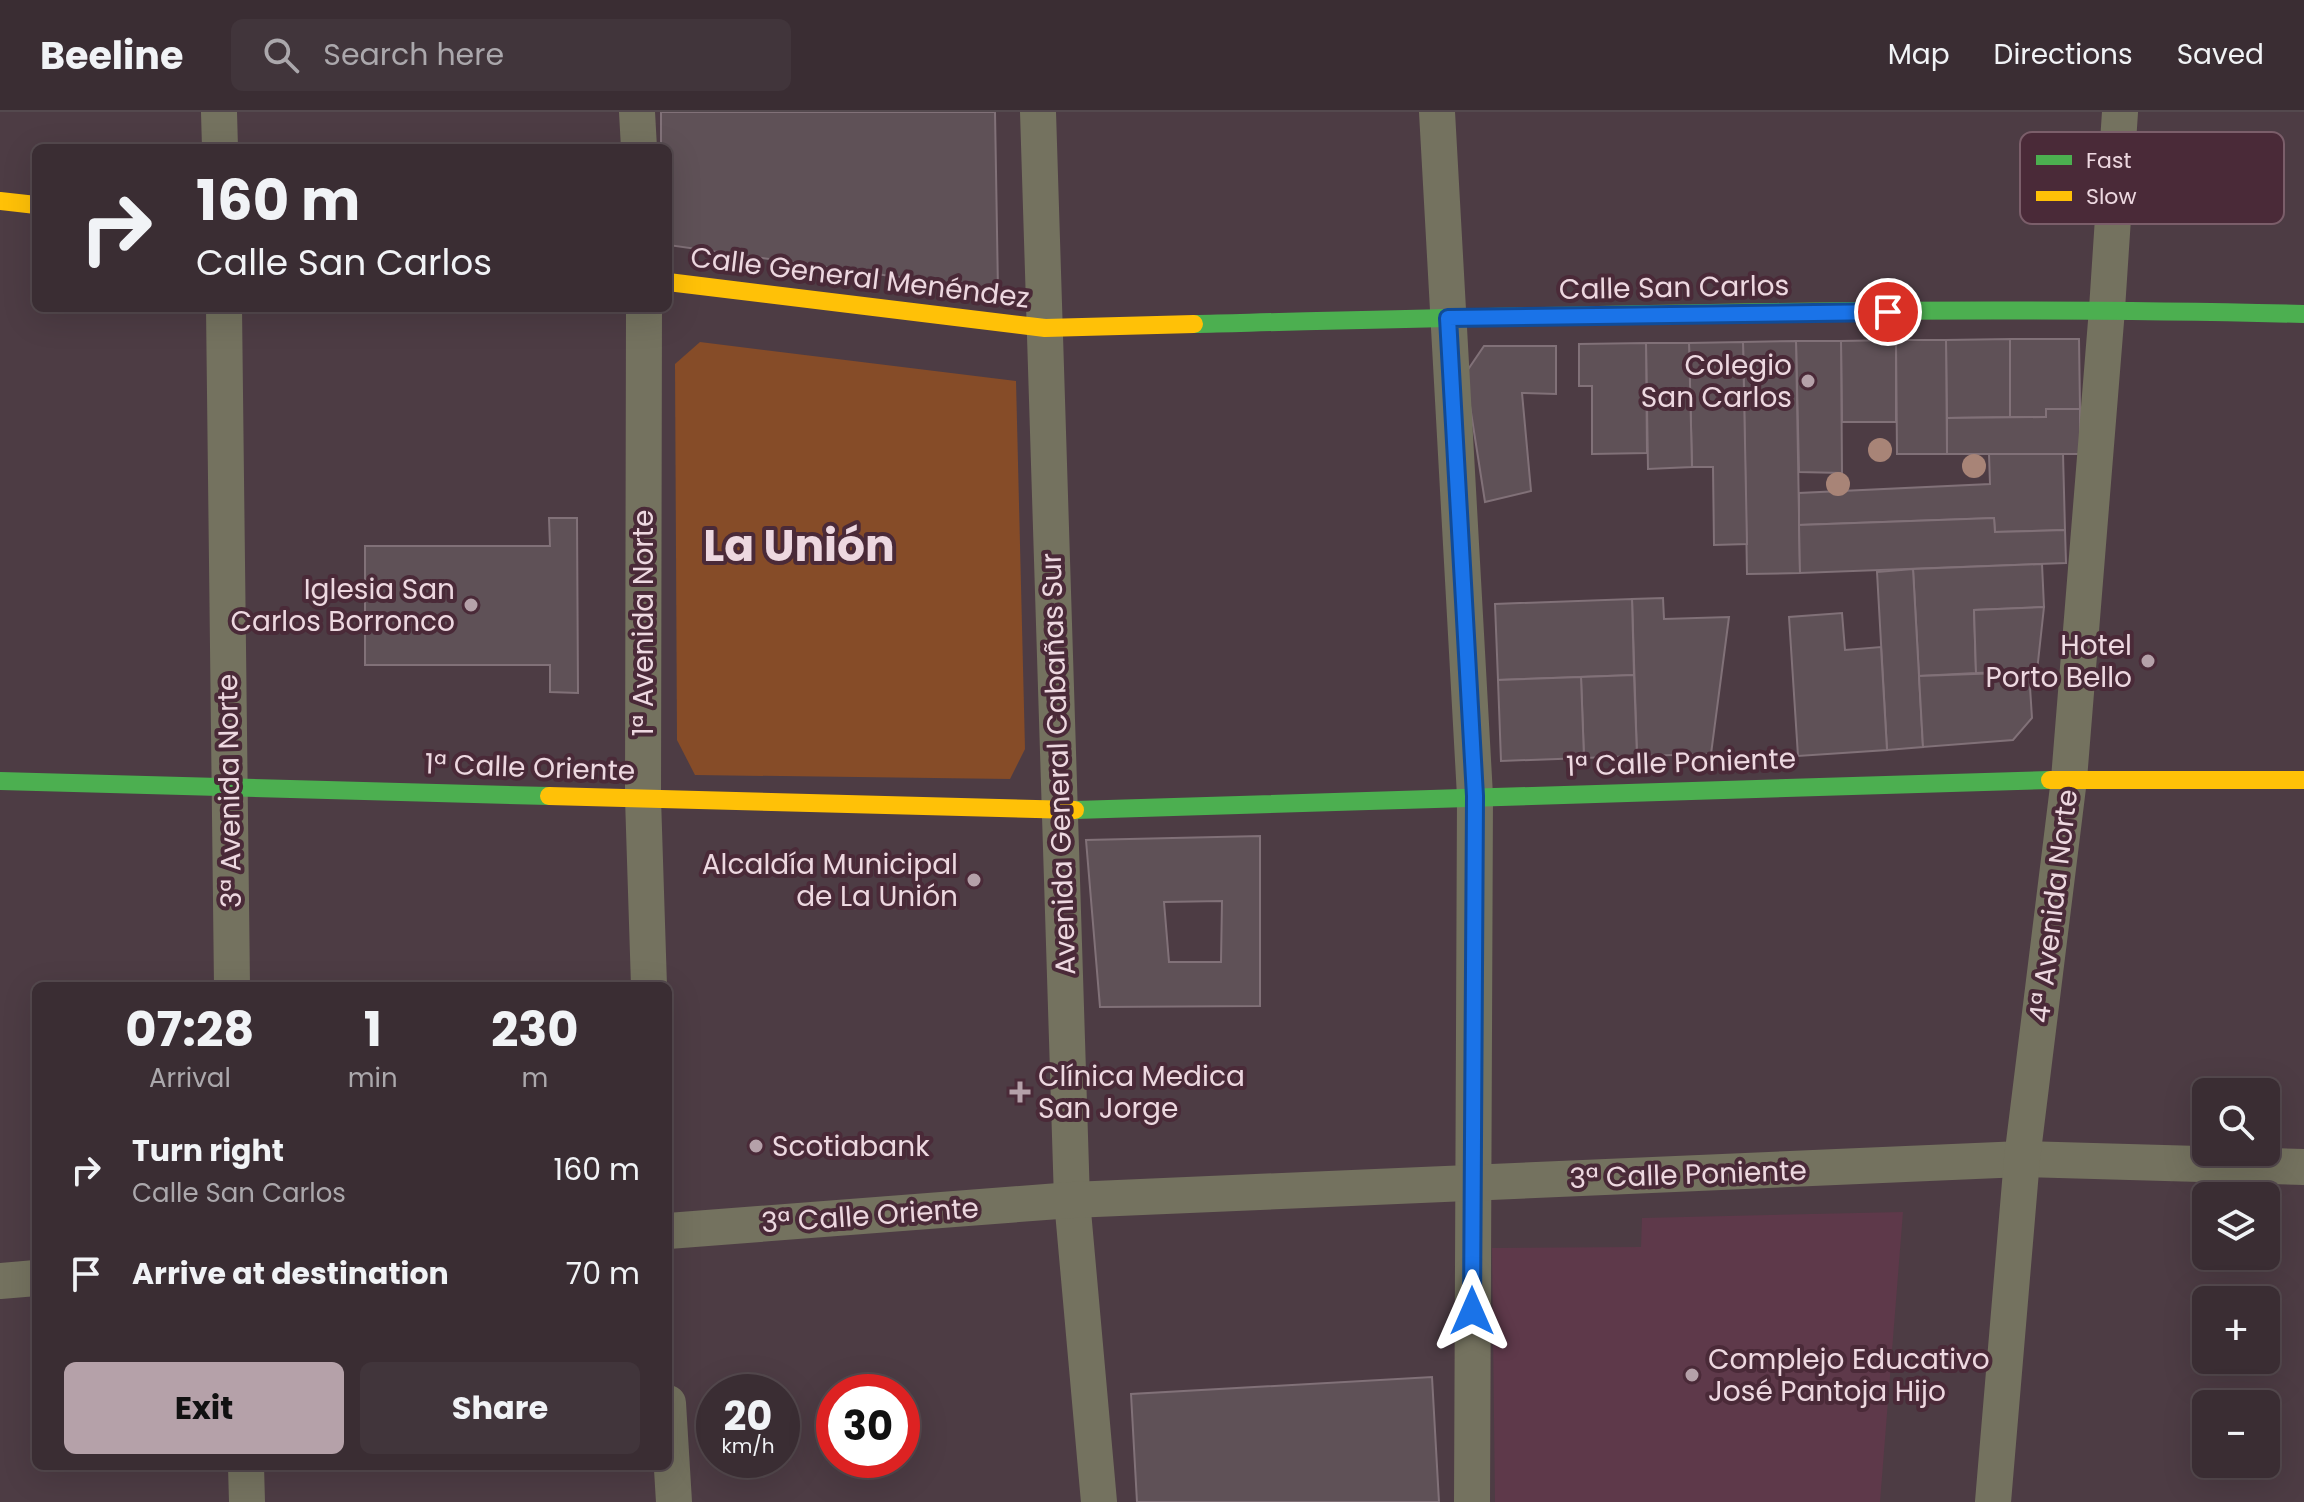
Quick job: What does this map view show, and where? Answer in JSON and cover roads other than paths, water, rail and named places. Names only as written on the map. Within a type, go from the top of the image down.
[{"type":"main road","points":[[0,201],[32,205]]},
{"type":"main road","name":"Calle General Menéndez","points":[[672,282],[1045,328]]},
{"type":"main road","name":"Calle San Carlos","points":[[1045,328],[1448,318],[2107,309],[2304,314]]},
{"type":"main road","name":"1ª Calle Poniente","points":[[1059,810],[2069,779],[2304,780]]},
{"type":"main road","name":"1ª Calle Oriente","points":[[0,781],[1059,810]]},
{"type":"street","points":[[219,112],[220,144]]},
{"type":"street","points":[[637,112],[639,144]]},
{"type":"street","name":"Avenida General Cabañas Sur","points":[[1038,112],[1072,1200],[1099,1502]]},
{"type":"street","points":[[1437,112],[1475,796],[1472,1502]]},
{"type":"street","name":"4ª Avenida Norte","points":[[2119,132],[2120,112]]},
{"type":"street","name":"4ª Avenida Norte","points":[[1993,1502],[2022,1159],[2069,779],[2113,224]]},
{"type":"street","name":"3ª Avenida Norte","points":[[224,312],[232,982]]},
{"type":"street","name":"1ª Avenida Norte","points":[[644,312],[643,798],[649,982]]},
{"type":"street","name":"3ª Calle Poniente","points":[[1072,1200],[2022,1159],[2304,1167]]},
{"type":"street","name":"3ª Calle Oriente","points":[[672,1231],[1072,1200]]},
{"type":"street","points":[[0,1281],[32,1278]]},
{"type":"street","points":[[672,1469],[674,1502]]},
{"type":"street","points":[[246,1470],[247,1502]]},
{"type":"place","name":"Colegio San Carlos","points":[[1808,381]]},
{"type":"place","name":"Iglesia San Carlos Borronco","points":[[471,605]]},
{"type":"place","name":"Hotel Porto Bello","points":[[2148,661]]},
{"type":"place","name":"Alcaldía Municipal de La Unión","points":[[974,880]]},
{"type":"place","name":"Clínica Medica San Jorge","points":[[1020,1092]]},
{"type":"place","name":"Scotiabank","points":[[756,1146]]},
{"type":"place","name":"Complejo Educativo José Pantoja Hijo","points":[[1692,1375]]},
{"type":"district","name":"La Unión","points":[[799,546]]}]
